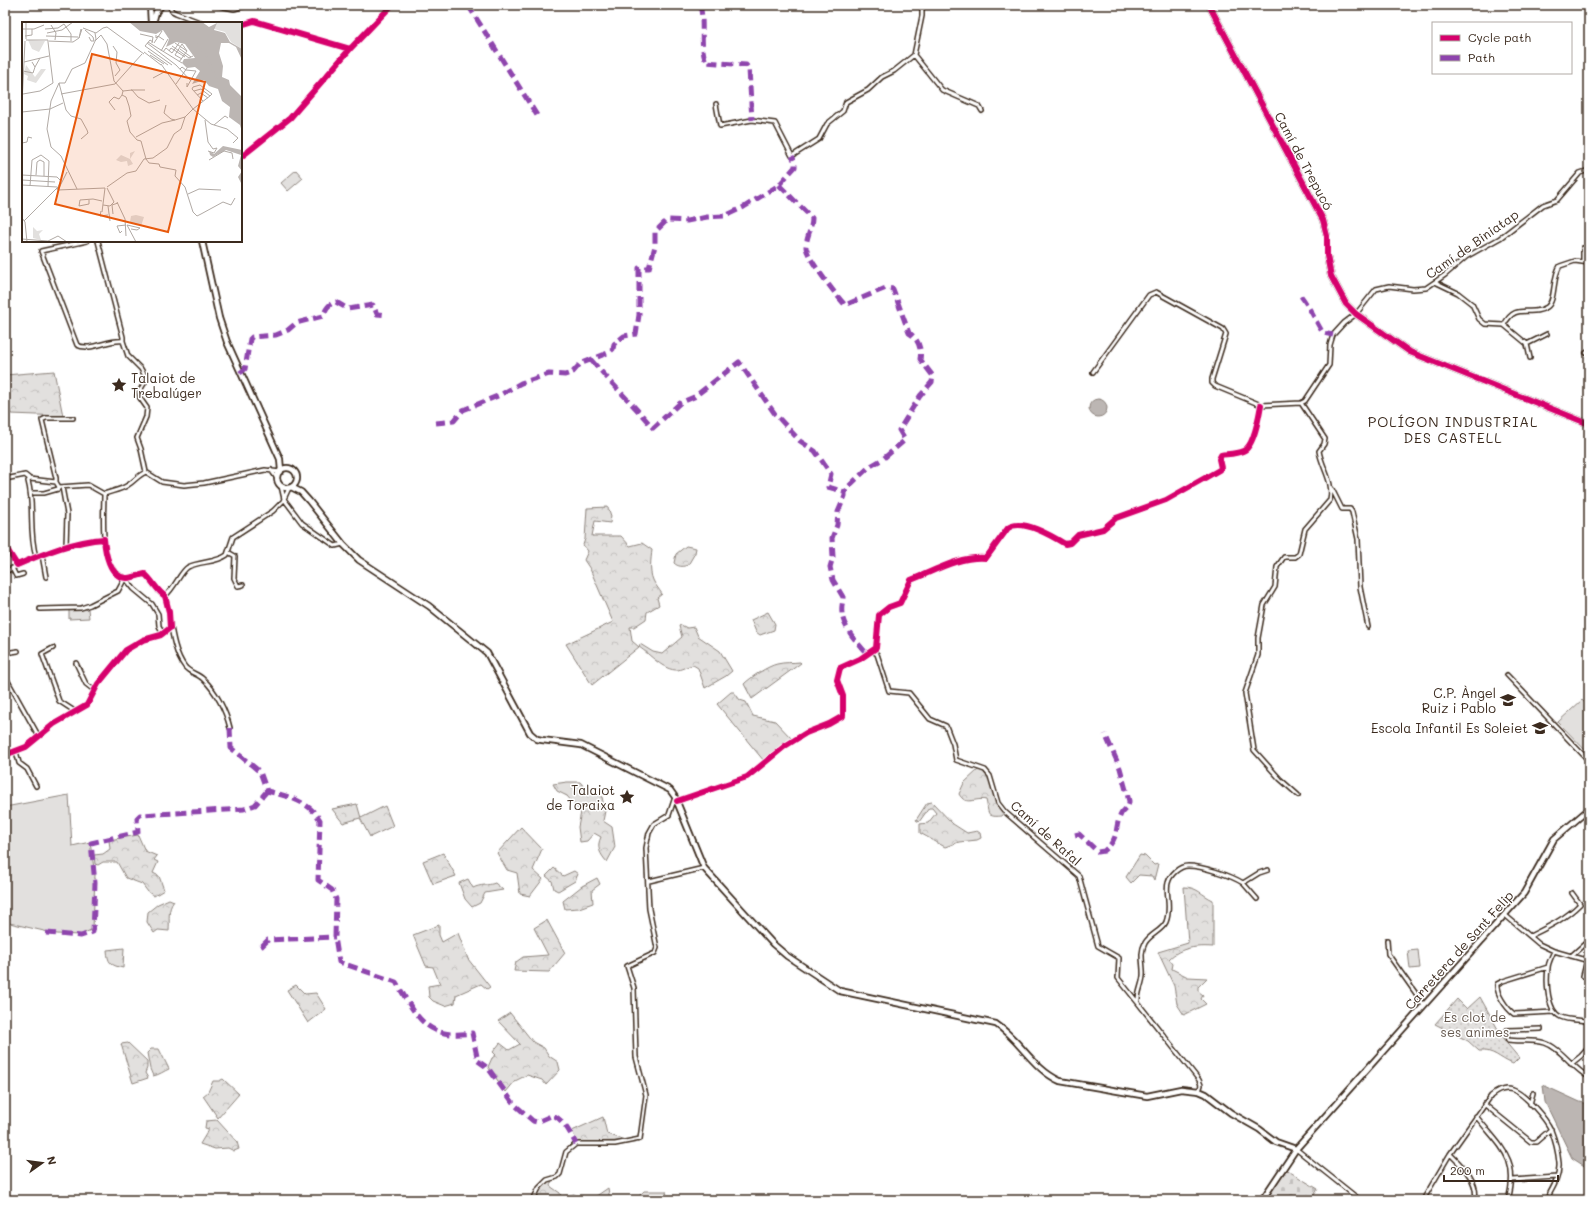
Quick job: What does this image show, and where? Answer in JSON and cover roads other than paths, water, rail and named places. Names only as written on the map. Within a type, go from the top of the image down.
[{"type":"main road","points":[[150,5],[152,22]]},
{"type":"main road","points":[[157,5],[163,5]]},
{"type":"main road","points":[[152,22],[156,12],[163,5]]},
{"type":"main road","name":"Camí de Trepucó","points":[[1209,5],[1323,220],[1327,236],[1327,256],[1331,276],[1346,304],[1356,314],[1410,352],[1589,424]]},
{"type":"main road","points":[[202,242],[219,318],[233,359],[260,413],[280,459],[281,471],[278,480],[281,486],[301,492]]},
{"type":"main road","points":[[280,459],[296,474],[301,492],[343,544],[359,560],[429,606],[487,654],[530,733],[537,739],[581,745],[663,786],[676,799],[704,868],[773,944],[787,956],[840,991],[996,1024],[1005,1030],[1047,1076],[1060,1081],[1147,1096],[1181,1090],[1199,1091],[1206,1094],[1231,1114],[1259,1129],[1276,1142],[1296,1149]]},
{"type":"main road","points":[[281,471],[290,469]]},
{"type":"main road","points":[[290,488],[297,482]]},
{"type":"main road","name":"Carretera de Sant Felip","points":[[1262,1200],[1296,1149],[1524,893],[1554,839],[1589,809]]},
{"type":"street","points":[[169,5],[172,11],[199,22]]},
{"type":"street","points":[[215,5],[234,9],[248,5]]},
{"type":"street","points":[[242,156],[290,118],[350,49],[392,5]]},
{"type":"street","points":[[716,104],[720,126],[752,120],[775,123],[792,156],[819,139],[827,124],[843,111],[846,102],[868,90],[882,77],[894,71],[914,55],[922,16],[922,5]]},
{"type":"street","points":[[242,25],[254,21],[350,49]]},
{"type":"street","points":[[914,55],[942,90],[979,106],[982,111]]},
{"type":"street","name":"Camí de Biniatap","points":[[1300,403],[1305,400],[1329,365],[1330,345],[1333,335],[1344,323],[1356,314],[1376,289],[1382,286],[1426,288],[1466,257],[1500,238],[1543,205],[1557,200],[1580,173],[1589,170]]},
{"type":"street","points":[[83,242],[41,251],[77,344],[87,346],[115,340],[123,341]]},
{"type":"street","points":[[98,242],[128,356],[141,369],[145,376],[145,382],[140,392],[140,398],[147,408],[146,417],[136,438],[141,449],[146,472],[162,482],[184,485],[204,483],[270,470],[281,471]]},
{"type":"street","points":[[1583,248],[1583,261]]},
{"type":"street","points":[[1504,325],[1508,316],[1513,312],[1538,310],[1548,307],[1551,302],[1554,277],[1560,266],[1575,261],[1589,263]]},
{"type":"street","points":[[1435,282],[1458,293],[1472,304],[1478,319],[1486,324],[1504,325],[1527,344],[1530,358]]},
{"type":"street","points":[[1093,372],[1149,295],[1156,292],[1223,329],[1226,338],[1212,383],[1261,405],[1300,403],[1324,439],[1324,444],[1319,451],[1332,488],[1342,509],[1350,509],[1352,512],[1358,539],[1360,587],[1368,627]]},
{"type":"street","points":[[1527,344],[1547,334]]},
{"type":"street","points":[[532,1200],[539,1188],[547,1180],[558,1177],[566,1152],[576,1144],[615,1144],[640,1139],[646,1095],[636,1057],[634,988],[627,966],[656,953],[657,948],[649,909],[649,881],[646,848],[649,833],[654,824],[669,816],[672,812],[676,799],[746,777],[785,746],[843,716],[843,696],[837,680],[837,673],[840,668],[872,652],[876,648],[879,615],[889,607],[900,603],[911,580],[961,559],[972,557],[986,558],[1008,528],[1012,525],[1018,524],[1045,532],[1065,544],[1070,543],[1078,535],[1103,530],[1116,518],[1166,500],[1219,470],[1221,468],[1219,459],[1221,456],[1247,449],[1253,438],[1261,405]]},
{"type":"street","points":[[56,482],[42,420],[46,418],[73,418]]},
{"type":"street","points":[[270,470],[278,480]]},
{"type":"street","points":[[32,493],[44,493],[61,487],[88,485],[104,494],[123,488],[130,484],[138,475],[146,472]]},
{"type":"street","points":[[5,479],[25,475],[30,478],[56,482],[61,487],[66,514],[66,546]]},
{"type":"street","points":[[30,478],[28,481],[32,493],[31,541],[36,557]]},
{"type":"street","points":[[281,486],[284,499],[306,527],[335,546],[343,544]]},
{"type":"street","points":[[165,596],[176,586],[183,572],[188,567],[224,557],[228,552],[233,537],[264,517],[284,499],[290,488]]},
{"type":"street","points":[[1298,795],[1280,779],[1254,750],[1245,693],[1258,655],[1258,638],[1264,605],[1275,587],[1277,567],[1284,557],[1295,557],[1299,554],[1304,530],[1330,500],[1332,488]]},
{"type":"street","points":[[104,494],[104,539],[106,554],[111,567],[116,574],[125,578],[134,589],[152,604],[158,614],[159,626],[164,633]]},
{"type":"street","points":[[5,572],[17,565],[66,546],[89,540],[104,539]]},
{"type":"street","points":[[5,546],[17,565]]},
{"type":"street","points":[[228,552],[234,556],[234,578],[238,586],[243,585]]},
{"type":"street","points":[[42,555],[46,576]]},
{"type":"street","points":[[12,568],[16,576],[23,574]]},
{"type":"street","points":[[125,578],[145,574],[160,593],[165,596],[169,612],[170,628],[186,668],[203,678],[211,688],[221,704],[230,728]]},
{"type":"street","points":[[40,610],[81,608],[90,605],[118,591],[125,578]]},
{"type":"street","points":[[5,755],[26,746],[38,735],[87,705],[95,691],[126,650],[136,643],[164,633],[170,628]]},
{"type":"street","points":[[53,648],[42,654],[59,701],[76,712]]},
{"type":"street","points":[[5,653],[18,651]]},
{"type":"street","name":"Camí de Rafal","points":[[872,652],[877,654],[889,692],[909,693],[930,719],[946,726],[953,744],[956,760],[984,770],[990,776],[998,803],[1005,812],[1079,876],[1098,946],[1119,958],[1118,978],[1138,1003]]},
{"type":"street","points":[[76,663],[86,684],[95,691]]},
{"type":"street","points":[[1507,675],[1589,761]]},
{"type":"street","points":[[5,676],[38,735]]},
{"type":"street","points":[[16,751],[19,763],[27,769],[36,786]]},
{"type":"street","points":[[1199,1091],[1201,1085],[1199,1080],[1138,1003],[1138,995],[1143,976],[1142,952],[1146,942],[1163,927],[1166,921],[1169,899],[1167,884],[1175,872],[1181,867],[1188,866],[1233,877],[1242,883],[1257,898]]},
{"type":"street","points":[[649,881],[704,868]]},
{"type":"street","points":[[1242,883],[1259,873],[1268,870]]},
{"type":"street","points":[[1530,936],[1556,923],[1580,904],[1572,893]]},
{"type":"street","points":[[1506,915],[1539,944],[1554,951],[1588,961],[1583,976]]},
{"type":"street","points":[[1387,940],[1388,954],[1424,1005]]},
{"type":"street","points":[[1571,956],[1589,940]]},
{"type":"street","points":[[1554,951],[1548,967],[1550,1003],[1554,1012],[1560,1017],[1589,1022]]},
{"type":"street","points":[[1548,967],[1503,980],[1497,984],[1497,988],[1508,1010],[1514,1014],[1554,1012]]},
{"type":"street","points":[[1541,1029],[1507,1030],[1506,1034],[1508,1040],[1545,1043],[1555,1048],[1571,1064],[1589,1077]]},
{"type":"street","points":[[1571,1064],[1589,1047]]},
{"type":"street","points":[[1423,1200],[1450,1154],[1484,1104],[1498,1090],[1513,1090],[1530,1104],[1550,1129],[1557,1146],[1559,1164],[1556,1184],[1546,1200]]},
{"type":"street","points":[[1530,1104],[1533,1093]]},
{"type":"street","points":[[1484,1104],[1531,1142],[1536,1142],[1550,1129]]},
{"type":"street","points":[[1476,1116],[1509,1160],[1512,1180],[1508,1200]]},
{"type":"street","points":[[1296,1149],[1360,1200]]},
{"type":"street","points":[[1450,1154],[1467,1171],[1473,1183],[1476,1195],[1475,1200]]},
{"type":"street","points":[[1512,1180],[1557,1177]]},
{"type":"place","name":"Talaiot de Trebalúger","points":[[119,385]]},
{"type":"place","name":"C.P. Àngel Ruiz i Pablo","points":[[1508,700]]},
{"type":"place","name":"Escola Infantil Es Soleiet","points":[[1540,728]]},
{"type":"place","name":"Talaiot de Toraixa","points":[[627,797]]},
{"type":"district","name":"POLÍGON INDUSTRIAL DES CASTELL","points":[[1453,430]]},
{"type":"park label","name":"Es clot de ses animes","points":[[1475,1024]]}]
